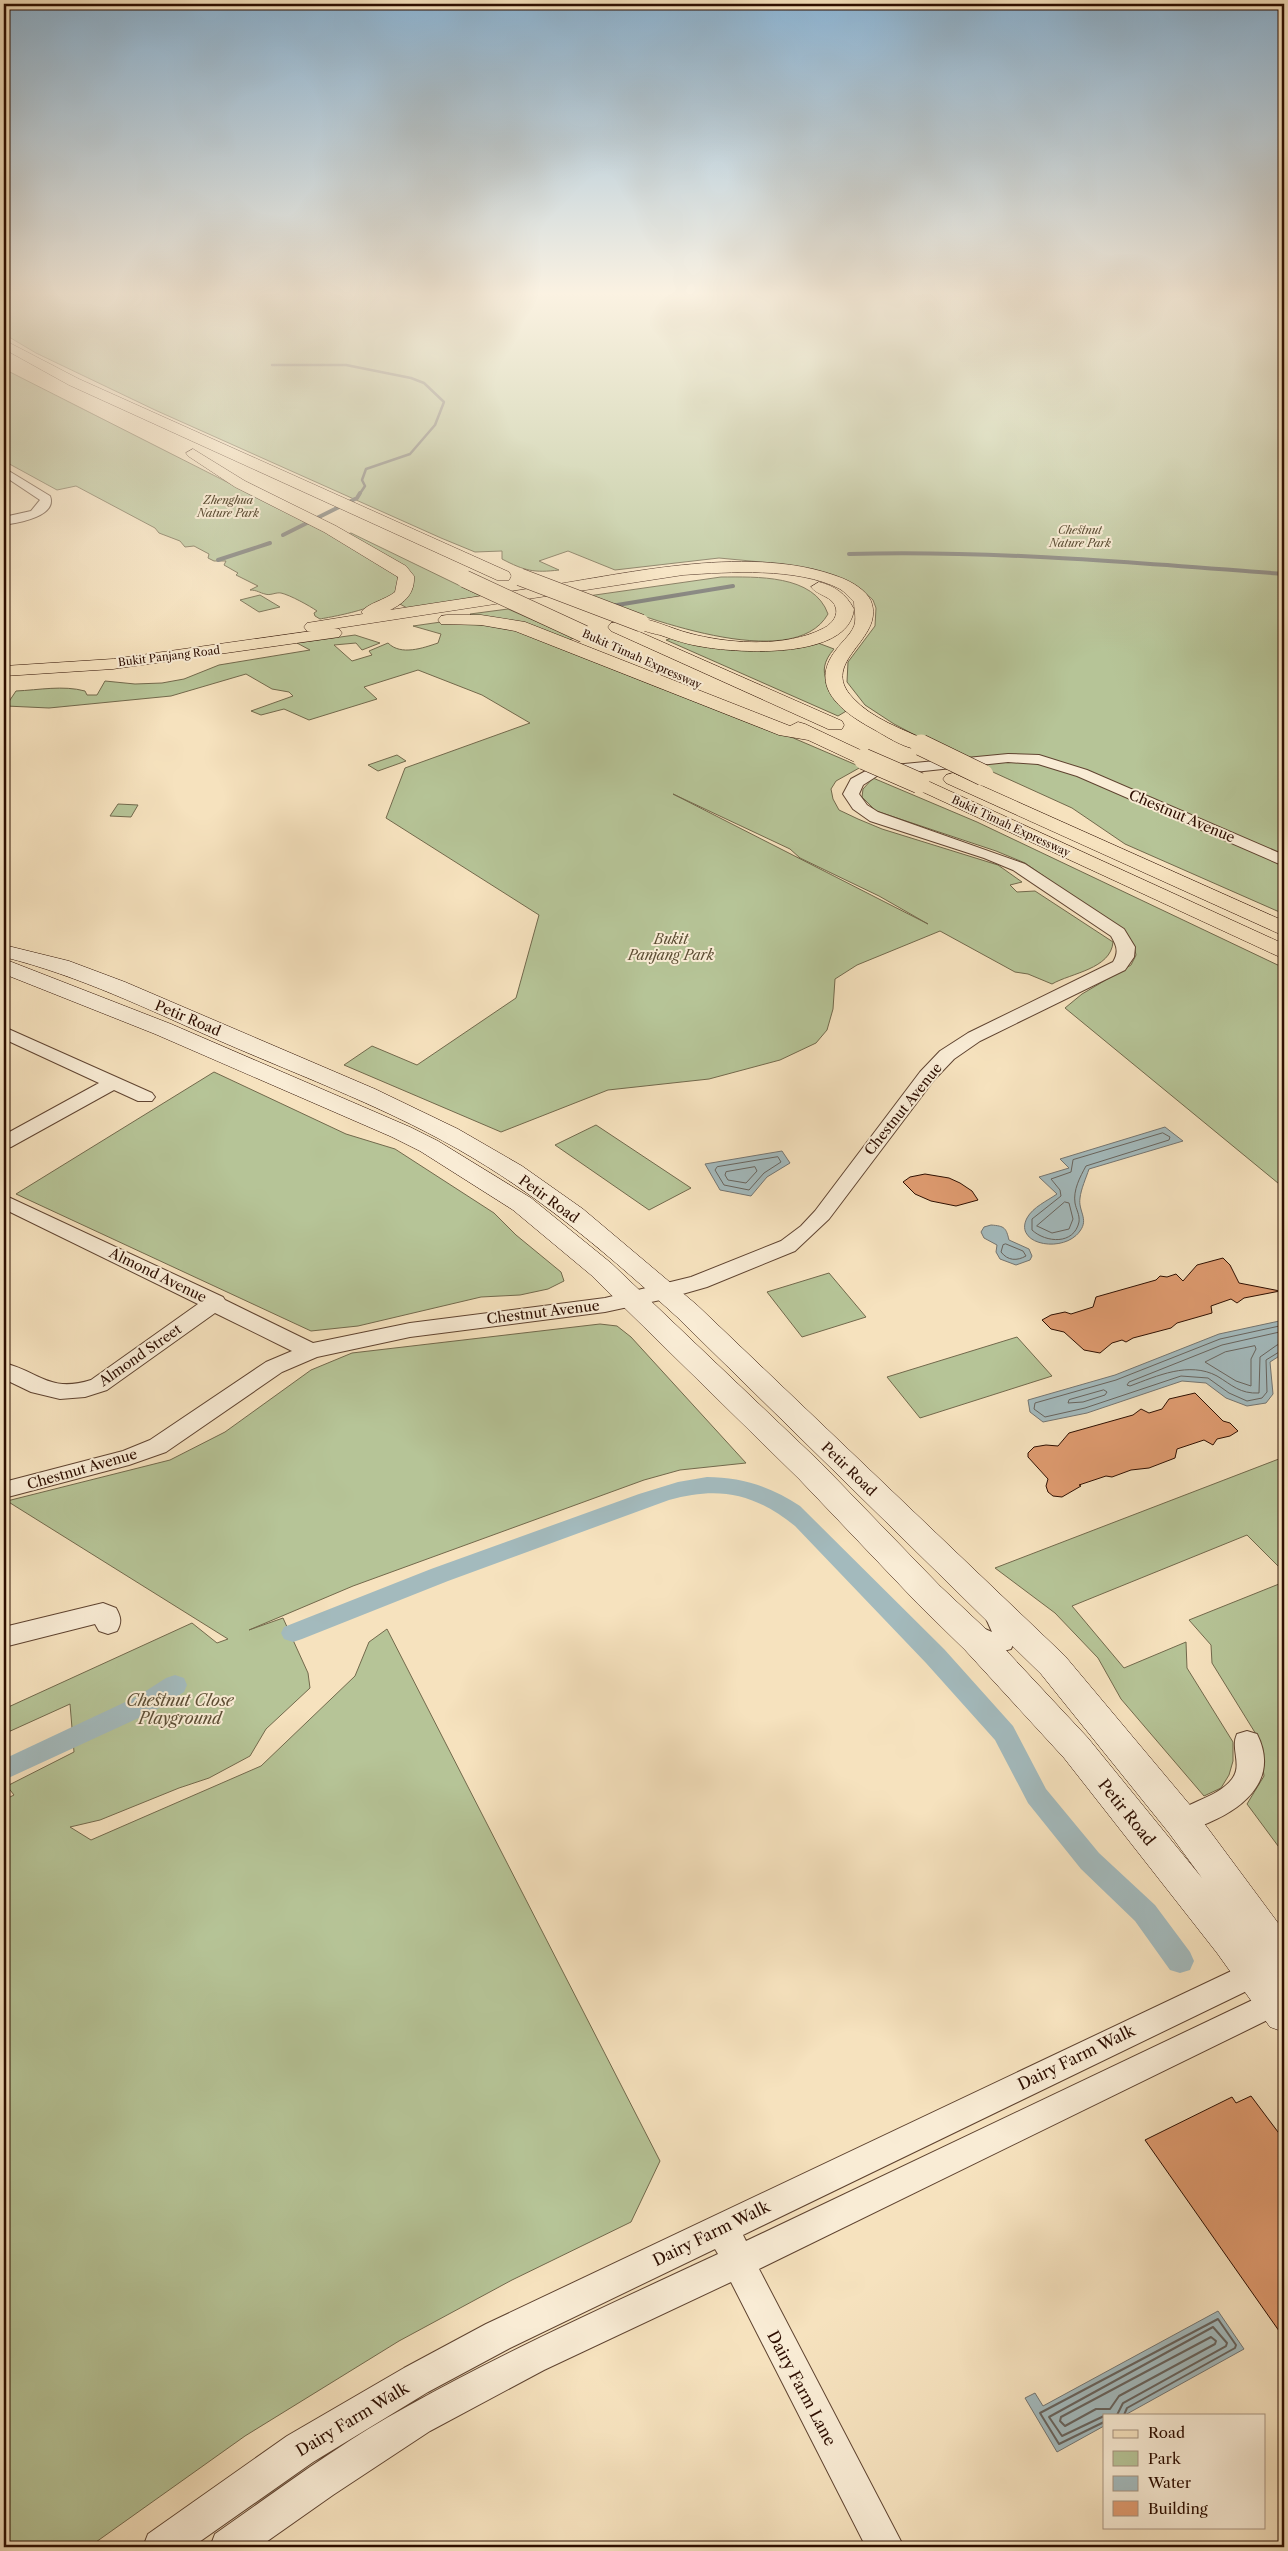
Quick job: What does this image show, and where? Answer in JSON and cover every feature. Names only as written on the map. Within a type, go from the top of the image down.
[{"type":"main road","points":[[114,415],[157,436]]},
{"type":"main road","name":"Bukit Timah Expressway","points":[[148,415],[851,732]]},
{"type":"main road","points":[[188,451],[330,528],[400,569],[406,576],[405,591],[396,601],[369,612],[313,627]]},
{"type":"main road","points":[[248,482],[375,536]]},
{"type":"main road","points":[[313,627],[435,615],[720,575],[761,575],[806,582],[834,594],[842,601],[846,609],[843,620],[829,632],[811,640],[761,647],[702,642],[640,623],[520,577],[479,565]]},
{"type":"main road","points":[[435,615],[714,567],[771,567],[818,576],[852,590],[861,599],[866,608],[864,624],[833,669],[834,683],[841,695],[854,708],[883,727],[1078,819],[1189,876],[1242,910]]},
{"type":"main road","name":"Bukit Timah Expressway","points":[[447,571],[919,783],[1284,952]]},
{"type":"main road","points":[[435,615],[519,626],[786,731],[814,736]]},
{"type":"main road","name":"Bukit Panjang Road","points":[[4,671],[113,664],[333,633],[435,615]]},
{"type":"main road","name":"Bukit Panjang Road","points":[[4,661],[109,655],[313,627]]},
{"type":"main road","name":"Bukit Timah Expressway","points":[[878,744],[1284,929]]},
{"type":"main road","name":"Petir Road","points":[[4,951],[50,961],[182,1015],[351,1088],[450,1134],[544,1193],[627,1257],[666,1292],[1053,1665],[1182,1822],[1258,1928],[1277,1984]]},
{"type":"main road","name":"Petir Road","points":[[4,966],[164,1030],[429,1146],[522,1204],[601,1268],[810,1471],[956,1620],[1076,1748],[1230,1941],[1277,1984]]},
{"type":"main road","points":[[164,1030],[185,1027],[189,1022],[182,1015]]},
{"type":"street","points":[[4,471],[46,499],[43,507],[36,512],[28,516],[4,521]]},
{"type":"street","name":"Chestnut Avenue","points":[[4,1490],[129,1457],[158,1446],[274,1367],[311,1351],[410,1330],[605,1304],[666,1292],[699,1282],[788,1246],[808,1230],[826,1210],[927,1076],[948,1055],[974,1038],[1119,966],[1125,957],[1126,947],[1118,933],[1019,867],[990,855],[876,818],[865,812],[857,805],[851,794],[852,789],[860,778],[873,772],[970,761],[1008,758],[1049,762],[1082,773],[1284,860]]},
{"type":"street","points":[[4,1032],[145,1097]]},
{"type":"street","points":[[4,1143],[112,1083]]},
{"type":"street","name":"Almond Avenue","points":[[4,1201],[215,1302],[311,1351]]},
{"type":"street","name":"Almond Street","points":[[4,1370],[42,1390],[58,1394],[80,1392],[99,1385],[215,1302]]},
{"type":"street","name":"Petir Road","points":[[956,1620],[982,1640],[992,1644],[1002,1642],[1006,1636],[1005,1626],[991,1605]]},
{"type":"street","points":[[4,1637],[103,1613],[107,1615],[108,1624]]},
{"type":"street","points":[[1182,1822],[1222,1804],[1236,1794],[1250,1770],[1247,1742]]},
{"type":"street","points":[[228,2547],[320,2482],[418,2419],[532,2358],[738,2262],[1277,1984]]},
{"type":"street","name":"Dairy Farm Walk","points":[[162,2547],[300,2450],[416,2380],[498,2336],[722,2227],[1277,1984]]},
{"type":"street","name":"Dairy Farm Lane","points":[[722,2227],[757,2302],[886,2547]]},
{"type":"green space","name":"Zhenghua Nature Park","points":[[4,415],[95,415],[363,551],[395,573],[398,586],[393,594],[370,607],[320,619],[315,616],[314,613],[317,611],[285,594],[267,594],[250,590],[258,586],[236,575],[238,573],[224,565],[226,561],[214,561],[208,558],[209,554],[194,546],[185,547],[180,541],[159,533],[155,528],[76,486],[57,490],[4,461]]},
{"type":"green space","name":"Chestnut Nature Park","points":[[166,415],[1284,415],[1284,914],[1125,844],[1072,808],[940,748],[894,724],[865,705],[847,682],[848,662],[875,626],[876,608],[873,600],[861,589],[836,576],[813,569],[782,564],[719,558],[615,570],[568,551],[539,561],[559,570],[536,571],[524,569],[502,559],[502,551],[475,552]]},
{"type":"green space","points":[[351,533],[483,597],[409,609],[398,603],[406,567],[347,534]]},
{"type":"green space","points":[[721,577],[767,578],[797,585],[810,591],[821,601],[828,614],[810,632],[783,640],[750,641],[677,626],[642,616],[588,596]]},
{"type":"green space","points":[[260,595],[280,607],[259,612],[240,600]]},
{"type":"green space","points":[[508,609],[574,638],[569,640],[473,617],[470,614]]},
{"type":"green space","name":"Bukit Panjang Park","points":[[441,622],[509,627],[660,688],[670,690],[770,728],[861,767],[836,781],[831,789],[833,799],[839,810],[882,829],[998,865],[1022,882],[1010,885],[1017,892],[1035,891],[1113,942],[1111,951],[1098,964],[1052,984],[1028,974],[1015,972],[940,931],[857,965],[835,979],[833,1009],[827,1030],[816,1043],[780,1060],[709,1079],[608,1090],[501,1132],[344,1065],[372,1046],[417,1065],[516,998],[539,915],[386,818],[405,768],[530,723],[482,695],[418,670],[364,687],[377,699],[309,720],[284,709],[261,715],[251,711],[293,696],[289,692],[272,689],[246,674],[171,696],[49,708],[6,706],[16,691],[68,688],[85,691],[87,695],[97,695],[105,681],[135,684],[162,683],[184,679],[219,665],[310,650],[297,643],[355,635],[380,643],[362,650],[356,643],[334,645],[352,661],[372,655],[369,651],[388,643],[399,649],[412,650],[438,643],[441,634],[413,626]],"holes":[[[673,794],[790,849],[800,858],[879,896],[928,924]]]},
{"type":"green space","points":[[672,638],[696,645],[818,643],[834,649],[825,666],[825,674],[831,688],[848,710],[838,716],[666,640]]},
{"type":"green space","points":[[397,755],[406,761],[378,771],[368,765]]},
{"type":"green space","points":[[873,778],[977,822],[1284,968],[1284,1188],[1065,1008],[1082,994],[1131,965],[1136,955],[1134,945],[1127,934],[1025,863],[996,851],[876,811],[862,797],[863,789]]},
{"type":"green space","points":[[118,804],[138,805],[131,817],[110,816]]},
{"type":"green space","points":[[214,1072],[346,1134],[395,1149],[494,1213],[516,1235],[561,1272],[564,1281],[548,1289],[520,1295],[481,1297],[358,1326],[311,1331],[16,1194]]},
{"type":"green space","points":[[596,1125],[691,1188],[649,1210],[555,1145]]},
{"type":"green space","points":[[829,1273],[866,1317],[802,1337],[767,1292]]},
{"type":"green space","name":"Chestnut Close Playground","points":[[600,1324],[617,1326],[631,1337],[746,1463],[680,1470],[644,1480],[353,1586],[249,1630],[283,1618],[308,1673],[310,1688],[266,1729],[250,1756],[209,1778],[100,1820],[70,1827],[91,1840],[261,1766],[355,1676],[369,1642],[387,1629],[660,2161],[631,2222],[512,2280],[399,2341],[245,2436],[89,2547],[4,2547],[4,1800],[14,1795],[7,1786],[74,1752],[70,1704],[6,1733],[4,1709],[192,1623],[217,1643],[228,1639],[7,1501],[170,1460],[225,1432],[311,1370],[352,1353]]},
{"type":"green space","points":[[1017,1337],[1052,1376],[920,1418],[887,1377]]},
{"type":"green space","points":[[1284,1457],[1284,1572],[1247,1535],[1072,1606],[1124,1668],[1186,1642],[1187,1668],[1233,1742],[1233,1761],[1229,1775],[1221,1788],[1204,1796],[1121,1699],[1098,1658],[1055,1613],[995,1568]]},
{"type":"green space","points":[[1284,1582],[1284,1854],[1247,1804],[1264,1776],[1259,1739],[1212,1663],[1211,1645],[1189,1620]]},
{"type":"water","points":[[1165,1127],[1183,1141],[1089,1169],[1080,1198],[1084,1223],[1083,1227],[1073,1238],[1053,1244],[1033,1240],[1027,1235],[1025,1227],[1027,1218],[1036,1207],[1057,1194],[1039,1177],[1069,1168],[1060,1159]]},
{"type":"water","points":[[782,1151],[790,1163],[767,1177],[751,1196],[720,1190],[705,1164]]},
{"type":"water","points":[[991,1225],[1002,1227],[1006,1230],[1009,1240],[1029,1249],[1032,1256],[1030,1260],[1016,1265],[1000,1259],[996,1252],[997,1245],[984,1238],[981,1232],[984,1227]]},
{"type":"water","points":[[1284,1320],[1284,1353],[1270,1362],[1273,1394],[1266,1403],[1247,1406],[1226,1398],[1206,1383],[1182,1381],[1087,1413],[1043,1422],[1030,1412],[1028,1400],[1115,1375],[1219,1334]]},
{"type":"water","points":[[1218,2311],[1244,2349],[1127,2414],[1103,2414],[1103,2427],[1057,2452],[1025,2398],[1035,2393],[1043,2406]]},
{"type":"building","points":[[925,1174],[949,1178],[960,1183],[972,1191],[978,1200],[956,1206],[931,1201],[915,1194],[903,1182],[910,1177]]},
{"type":"building","points":[[1223,1258],[1230,1265],[1239,1283],[1280,1291],[1244,1298],[1237,1303],[1231,1299],[1211,1306],[1212,1313],[1177,1323],[1171,1328],[1133,1338],[1126,1342],[1122,1340],[1112,1343],[1100,1353],[1084,1350],[1064,1332],[1051,1329],[1042,1320],[1051,1315],[1065,1312],[1071,1314],[1093,1307],[1096,1297],[1156,1280],[1160,1276],[1167,1277],[1176,1274],[1183,1281],[1197,1265]]},
{"type":"building","points":[[1195,1393],[1223,1421],[1230,1423],[1238,1431],[1230,1436],[1217,1439],[1213,1445],[1204,1440],[1177,1449],[1175,1458],[1149,1468],[1131,1470],[1112,1477],[1106,1476],[1079,1485],[1081,1486],[1062,1497],[1053,1496],[1048,1492],[1046,1486],[1048,1479],[1028,1457],[1028,1453],[1034,1447],[1058,1446],[1069,1433],[1133,1415],[1141,1409],[1149,1413],[1162,1409],[1169,1399]]},
{"type":"building","points":[[1251,2096],[1284,2140],[1284,2338],[1145,2140],[1232,2097],[1236,2103]]},
{"type":"waterway","points":[[359,495],[365,486],[362,480],[366,469],[410,454],[435,425],[439,415]]},
{"type":"waterway","points":[[283,535],[357,498],[360,493]]},
{"type":"waterway","points":[[218,560],[270,543]]},
{"type":"waterway","points":[[849,554],[903,553],[1012,556],[1284,574]]},
{"type":"waterway","points":[[611,606],[733,586]]},
{"type":"waterway","points":[[293,1633],[439,1575],[662,1494],[707,1485],[734,1486],[758,1493],[781,1504],[803,1520],[935,1656],[1004,1733],[1037,1796],[1090,1861],[1145,1913],[1180,1961]]},
{"type":"waterway","points":[[4,1770],[147,1703],[175,1685]]}]
